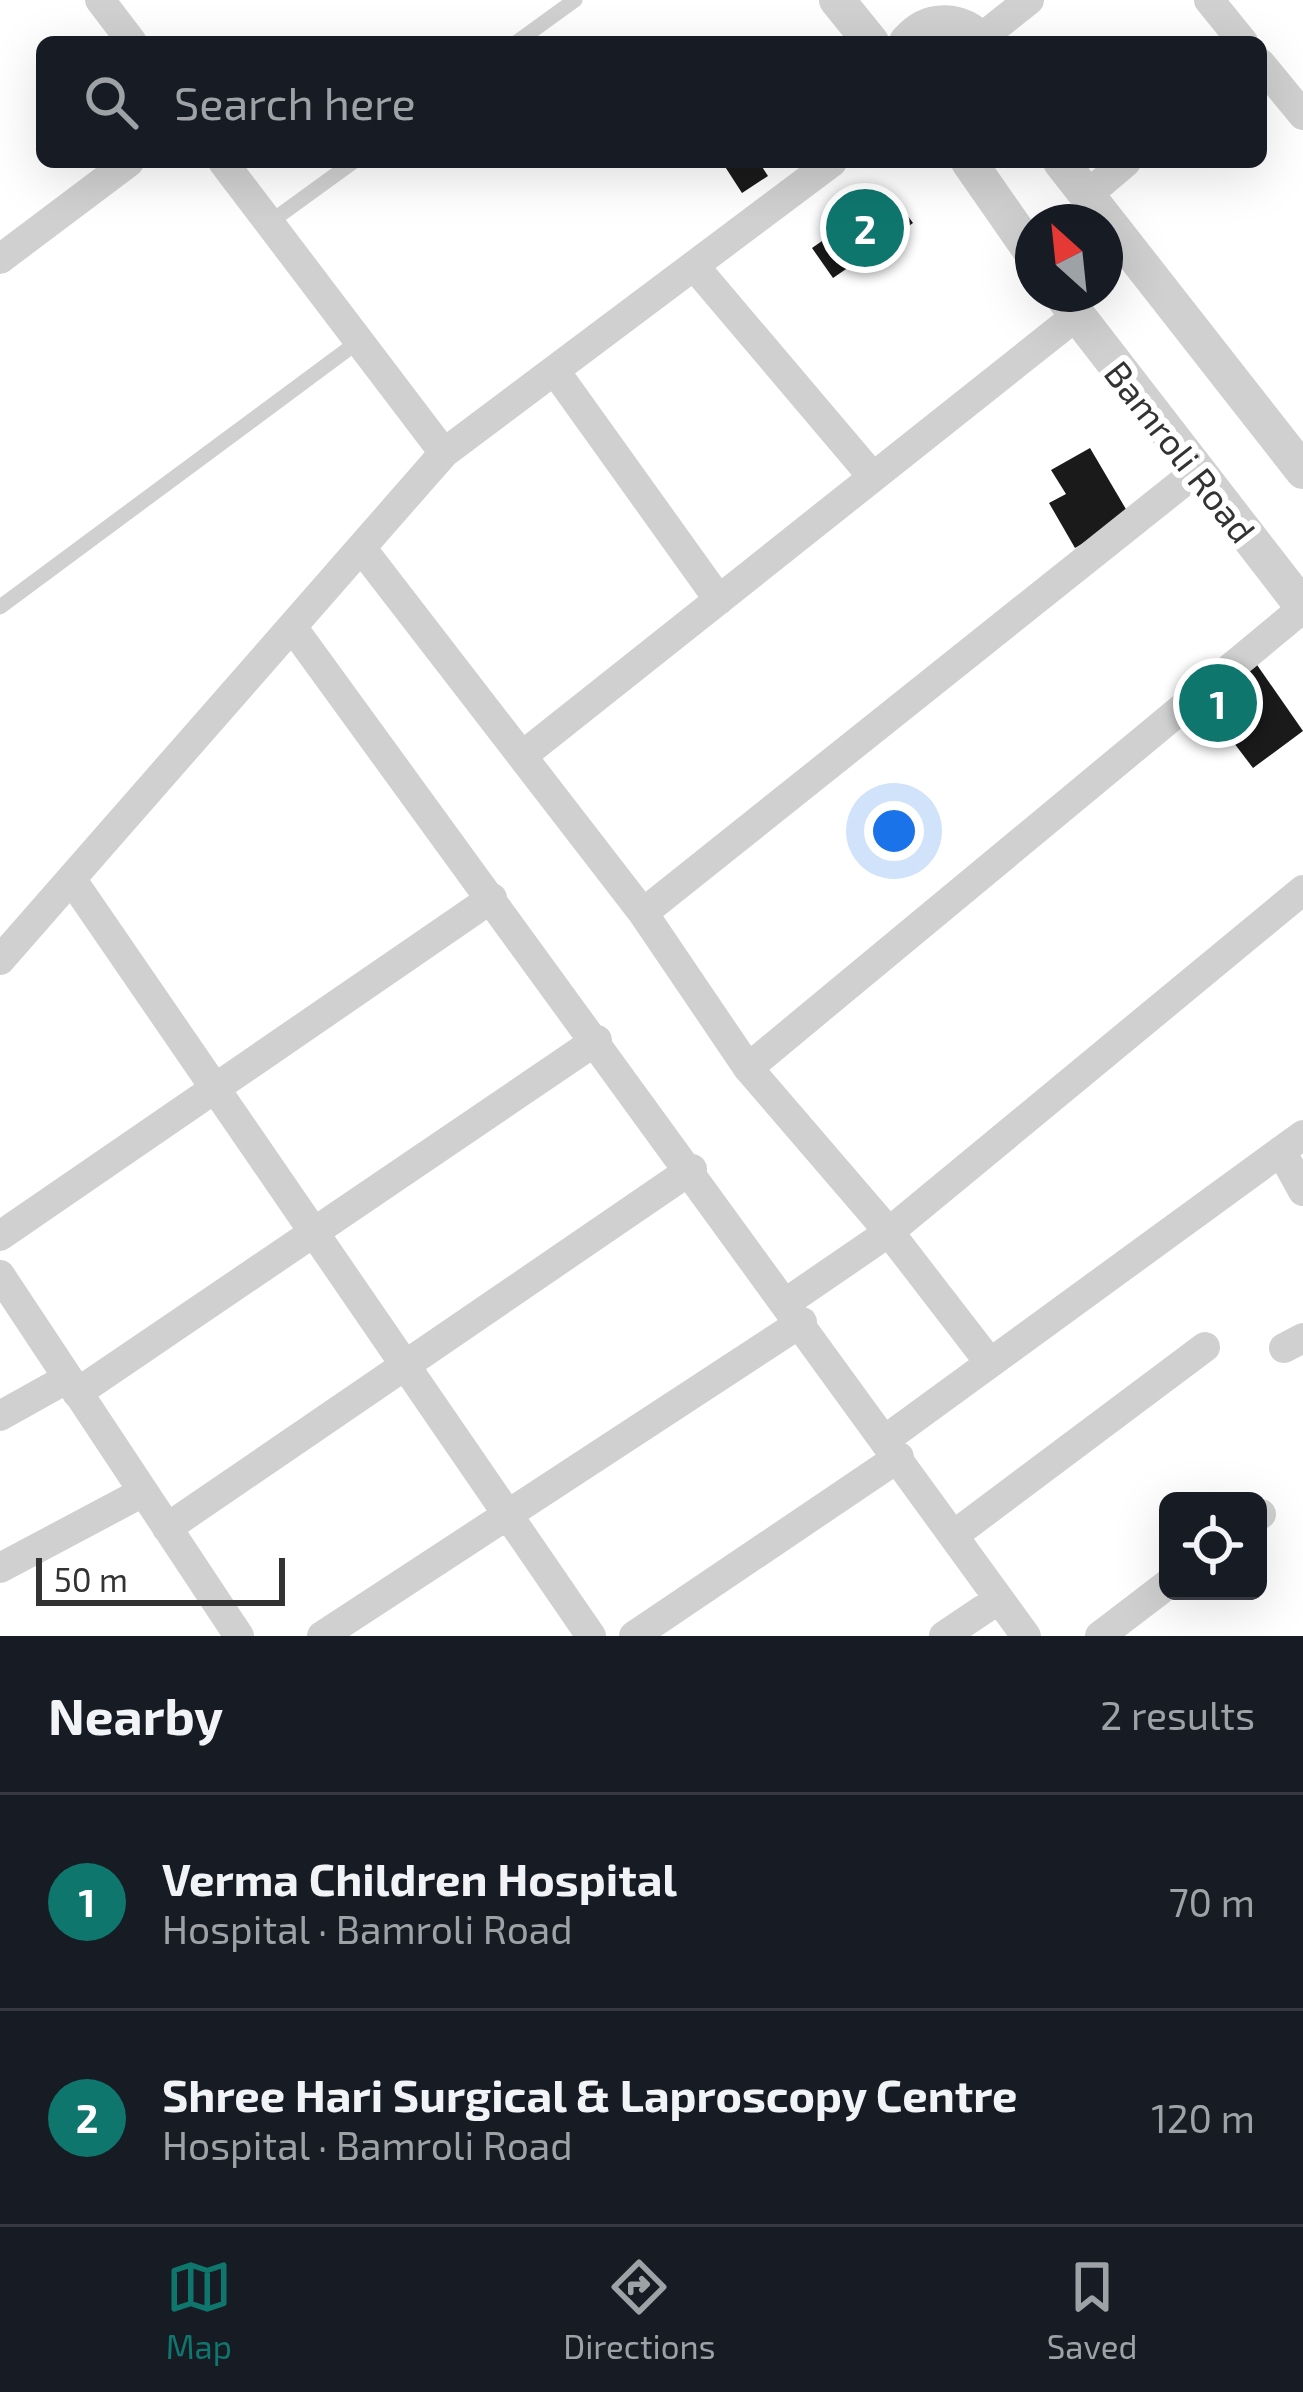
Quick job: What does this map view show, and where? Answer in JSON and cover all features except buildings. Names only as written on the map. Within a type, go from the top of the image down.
[{"type":"street","points":[[837,0],[866,36]]},
{"type":"street","points":[[914,36],[927,26],[961,26],[1029,0]]},
{"type":"street","points":[[1209,0],[1238,36]]},
{"type":"street","points":[[112,4],[129,36]]},
{"type":"street","points":[[1267,71],[1303,115]]},
{"type":"street","points":[[0,260],[120,168]]},
{"type":"street","points":[[228,168],[444,453]]},
{"type":"street","points":[[0,960],[444,453],[824,168]]},
{"type":"street","points":[[973,168],[1015,228]]},
{"type":"street","points":[[1066,168],[1303,471]]},
{"type":"street","points":[[1087,195],[1119,168]]},
{"type":"street","points":[[695,267],[873,477]]},
{"type":"street","points":[[522,756],[873,477],[1061,312]]},
{"type":"street","name":"Bamroli Road","points":[[1074,312],[1303,608]]},
{"type":"street","points":[[555,371],[718,600]]},
{"type":"street","points":[[643,913],[1197,471]]},
{"type":"street","points":[[362,549],[643,913],[748,1067],[889,1232],[990,1363]]},
{"type":"street","points":[[748,1067],[1303,608]]},
{"type":"street","points":[[293,628],[692,1169],[1026,1636]]},
{"type":"street","points":[[72,880],[317,1230],[404,1366],[591,1636]]},
{"type":"street","points":[[322,1636],[507,1515],[794,1312],[1303,890]]},
{"type":"street","points":[[0,1236],[492,898]]},
{"type":"street","points":[[0,1416],[73,1386],[317,1230],[597,1040]]},
{"type":"street","points":[[634,1636],[892,1448],[990,1363],[1292,1143],[1303,1191]]},
{"type":"street","points":[[167,1528],[692,1169]]},
{"type":"street","points":[[0,1275],[237,1635]]},
{"type":"street","points":[[954,1535],[1205,1347]]},
{"type":"street","points":[[3,1560],[143,1492]]},
{"type":"street","points":[[1100,1636],[1159,1591]]},
{"type":"street","points":[[944,1636],[999,1599]]},
{"type":"lane","points":[[525,36],[574,0]]},
{"type":"lane","points":[[269,223],[345,168]]},
{"type":"lane","points":[[0,607],[359,341]]},
{"type":"place","name":"Shree Hari Surgical & Laproscopy Centre","points":[[865,228]]},
{"type":"place","name":"Verma Children Hospital","points":[[1218,703]]}]
